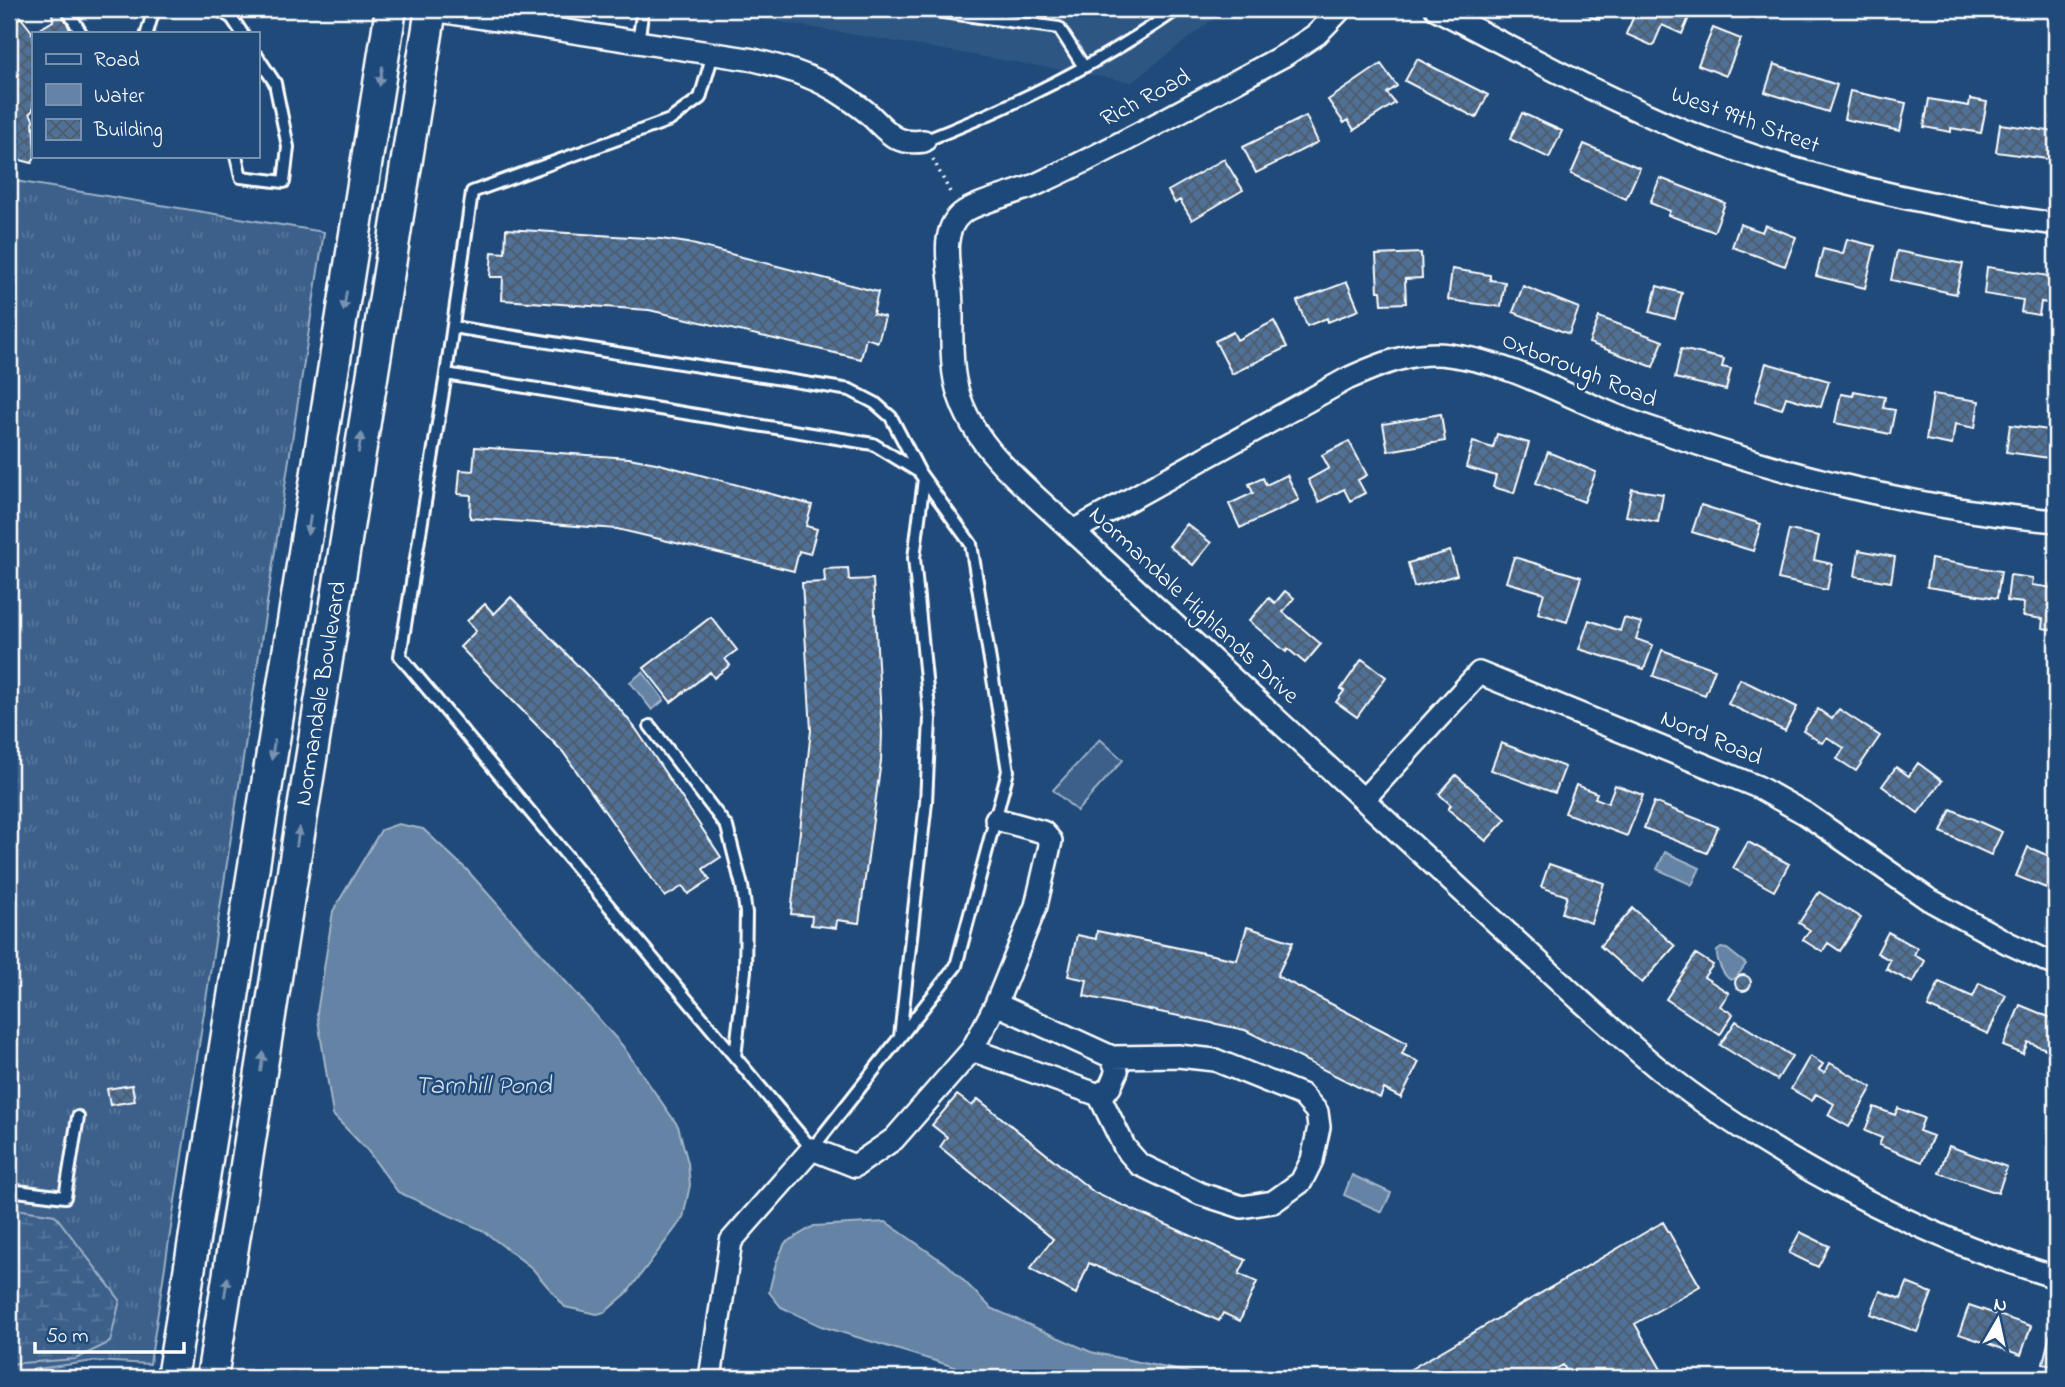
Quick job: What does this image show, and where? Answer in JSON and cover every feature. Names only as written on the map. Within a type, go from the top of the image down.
[{"type":"main road","name":"Normandale Boulevard","points":[[172,1378],[391,9]]},
{"type":"main road","name":"Normandale Boulevard","points":[[212,1378],[430,9]]},
{"type":"street","points":[[430,9],[713,54],[796,71],[843,96],[869,114],[885,133],[900,141],[924,141]]},
{"type":"street","name":"Rich Road","points":[[961,213],[1032,187],[1284,55],[1317,34],[1341,9]]},
{"type":"street","name":"West 99th Street","points":[[1436,9],[1590,87],[1685,130],[1784,166],[1884,194],[1986,215],[2056,224]]},
{"type":"street","name":"Normandale Highlands Drive","points":[[961,213],[952,226],[947,243],[953,303],[951,348],[963,409],[978,438],[1073,531],[1580,1000],[1661,1070],[1748,1132],[1839,1186],[1924,1227],[2056,1277]]},
{"type":"street","name":"Oxborough Road","points":[[1073,531],[1347,379],[1378,365],[1410,356],[1445,354],[1478,359],[1511,369],[1614,415],[1720,452],[1827,483],[1938,506],[2056,521]]},
{"type":"street","name":"Nord Road","points":[[1363,799],[1479,673],[1758,787],[1806,814],[1928,899],[2008,943],[2056,964]]},
{"type":"street","points":[[710,1378],[731,1241],[812,1149],[855,1166],[894,1139],[972,1050],[996,1004],[1036,906],[1051,841],[1043,832],[996,819]]},
{"type":"street","points":[[972,1050],[1099,1095],[1125,1148],[1139,1164],[1201,1194],[1242,1207],[1273,1202],[1301,1182],[1312,1160],[1320,1127],[1317,1112],[1302,1095],[1215,1060],[1178,1056],[1112,1057],[996,1004]]},
{"type":"street","points":[[1099,1095],[1110,1087],[1117,1071],[1112,1057]]},
{"type":"lane","points":[[67,9],[80,32]]},
{"type":"lane","points":[[147,32],[154,9]]},
{"type":"lane","points":[[217,9],[232,18],[241,32]]},
{"type":"lane","points":[[638,42],[643,9]]},
{"type":"lane","points":[[921,9],[1059,28],[1084,66]]},
{"type":"lane","points":[[924,141],[1034,95],[1144,33],[1178,9]]},
{"type":"lane","points":[[453,327],[850,390],[875,403],[891,417],[922,475],[971,544],[1008,771],[996,819],[956,966],[812,1149],[400,656],[446,374],[472,191],[670,120],[700,98],[713,54]]},
{"type":"lane","points":[[236,158],[241,177],[284,182],[288,147],[275,83],[259,59]]},
{"type":"lane","points":[[446,374],[873,444],[922,475]]},
{"type":"lane","points":[[900,1038],[926,802],[930,719],[914,558],[922,475]]},
{"type":"lane","points":[[650,726],[727,827],[746,913],[745,971],[735,1057]]},
{"type":"lane","points":[[9,1190],[65,1197],[78,1117]]},
{"type":"path","points":[[924,141],[961,213]]},
{"type":"shaded area","points":[[705,9],[1226,9],[1132,82]]},
{"type":"green space","points":[[9,180],[324,232],[150,1364],[94,1361],[9,1373]]},
{"type":"green space","points":[[1100,739],[1123,760],[1077,811],[1053,790]]},
{"type":"green space","points":[[9,1208],[55,1215],[120,1300],[110,1342],[76,1359],[9,1364]]},
{"type":"water","points":[[643,672],[664,700],[652,710],[630,682]]},
{"type":"water","name":"Tarnhill Pond","points":[[398,824],[423,829],[467,870],[622,1045],[678,1126],[688,1163],[690,1185],[683,1218],[627,1293],[605,1312],[597,1314],[565,1307],[532,1268],[482,1230],[398,1192],[367,1150],[333,1115],[317,1013],[333,911],[381,830]]},
{"type":"water","points":[[1665,852],[1700,868],[1692,885],[1657,869]]},
{"type":"water","points":[[1721,948],[1727,949],[1746,964],[1736,978],[1728,978],[1721,967],[1717,951]]},
{"type":"water","points":[[1352,1175],[1391,1193],[1382,1212],[1344,1195]]},
{"type":"water","points":[[886,1222],[949,1266],[991,1308],[1091,1352],[1214,1378],[1000,1378],[958,1368],[821,1326],[781,1307],[769,1292],[776,1263],[785,1243],[814,1226]]},
{"type":"building","points":[[9,9],[14,9],[32,32],[30,113],[32,158],[34,158],[32,163],[9,157]]},
{"type":"building","points":[[1576,9],[1604,9],[1599,20]]},
{"type":"building","points":[[1637,9],[1692,10],[1682,34],[1662,25],[1653,46],[1626,34]]},
{"type":"building","points":[[63,12],[71,32],[35,32],[53,21],[52,14]]},
{"type":"building","points":[[1713,28],[1741,39],[1726,76],[1698,65]]},
{"type":"building","points":[[1417,59],[1488,95],[1476,118],[1405,81]]},
{"type":"building","points":[[1381,64],[1397,86],[1387,93],[1395,103],[1354,130],[1348,120],[1344,123],[1328,100]]},
{"type":"building","points":[[1774,64],[1837,85],[1828,112],[1765,92]]},
{"type":"building","points":[[1850,91],[1906,103],[1900,131],[1844,119]]},
{"type":"building","points":[[1929,99],[1969,106],[1970,99],[1987,102],[1981,133],[1951,128],[1951,132],[1924,127]]},
{"type":"building","points":[[1522,113],[1562,131],[1549,158],[1510,139]]},
{"type":"building","points":[[1306,116],[1318,142],[1256,173],[1243,147]]},
{"type":"building","points":[[2000,124],[2056,132],[2054,160],[1996,152]]},
{"type":"building","points":[[1584,144],[1640,168],[1626,199],[1571,174]]},
{"type":"building","points":[[1224,159],[1243,190],[1192,220],[1180,200],[1175,203],[1168,191]]},
{"type":"building","points":[[1660,178],[1725,203],[1714,232],[1668,215],[1670,211],[1650,203]]},
{"type":"building","points":[[1740,224],[1762,232],[1765,225],[1796,237],[1785,266],[1732,247]]},
{"type":"building","points":[[506,229],[688,243],[878,292],[873,314],[885,317],[878,342],[866,338],[861,359],[649,310],[502,300],[503,277],[490,277],[492,252],[505,253]]},
{"type":"building","points":[[1847,239],[1875,246],[1865,288],[1816,276],[1823,249],[1843,254]]},
{"type":"building","points":[[1897,251],[1963,264],[1956,294],[1891,280]]},
{"type":"building","points":[[1421,253],[1422,278],[1405,279],[1406,303],[1382,304],[1381,291],[1378,291],[1376,255]]},
{"type":"building","points":[[1987,267],[2056,277],[2054,304],[2041,302],[2039,315],[2021,312],[2023,300],[1984,294]]},
{"type":"building","points":[[1452,269],[1490,275],[1490,280],[1505,282],[1501,307],[1448,300]]},
{"type":"building","points":[[1347,282],[1359,310],[1328,322],[1327,318],[1307,326],[1297,301]]},
{"type":"building","points":[[1523,286],[1579,308],[1569,334],[1513,312]]},
{"type":"building","points":[[1657,286],[1682,293],[1675,319],[1650,312]]},
{"type":"building","points":[[1599,317],[1663,341],[1653,367],[1589,343]]},
{"type":"building","points":[[1274,321],[1287,347],[1232,374],[1215,341],[1233,332],[1237,340]]},
{"type":"building","points":[[1681,349],[1724,359],[1722,367],[1731,369],[1726,390],[1675,378]]},
{"type":"building","points":[[1766,363],[1829,381],[1821,407],[1786,397],[1782,409],[1755,401]]},
{"type":"building","points":[[1854,391],[1885,397],[1883,408],[1895,410],[1890,434],[1835,423],[1841,394],[1853,396]]},
{"type":"building","points":[[1933,394],[1979,401],[1975,428],[1955,424],[1952,445],[1926,440]]},
{"type":"building","points":[[1441,414],[1445,441],[1388,451],[1383,424]]},
{"type":"building","points":[[2010,425],[2056,431],[2056,459],[2006,452]]},
{"type":"building","points":[[1497,434],[1529,443],[1514,493],[1493,487],[1496,476],[1466,467],[1473,442],[1493,448]]},
{"type":"building","points":[[1349,441],[1367,475],[1358,480],[1365,493],[1350,501],[1344,489],[1319,502],[1308,480],[1329,468],[1322,455]]},
{"type":"building","points":[[475,447],[629,458],[656,463],[812,505],[806,526],[817,529],[810,554],[799,551],[794,571],[617,529],[470,518],[471,495],[458,494],[460,470],[473,471]]},
{"type":"building","points":[[1548,452],[1596,472],[1584,502],[1536,483]]},
{"type":"building","points":[[1287,475],[1299,500],[1240,528],[1229,504],[1253,493],[1249,484],[1263,478],[1266,485]]},
{"type":"building","points":[[1632,489],[1663,494],[1658,522],[1626,516]]},
{"type":"building","points":[[1701,505],[1761,524],[1753,551],[1692,532]]},
{"type":"building","points":[[1187,524],[1211,543],[1193,565],[1169,546]]},
{"type":"building","points":[[1789,530],[1819,536],[1814,560],[1832,564],[1827,590],[1778,579]]},
{"type":"building","points":[[1859,550],[1895,557],[1891,582],[1855,576]]},
{"type":"building","points":[[1450,551],[1457,575],[1414,587],[1408,563]]},
{"type":"building","points":[[1514,557],[1581,577],[1567,622],[1538,613],[1544,593],[1506,582]]},
{"type":"building","points":[[1931,559],[2001,571],[1997,598],[1927,587]]},
{"type":"building","points":[[848,568],[849,580],[873,579],[882,733],[881,761],[859,923],[837,920],[836,928],[811,925],[812,916],[791,914],[811,730],[802,583],[825,582],[824,569]]},
{"type":"building","points":[[2010,575],[2033,578],[2032,585],[2053,588],[2056,575],[2056,630],[2042,628],[2043,619],[2023,616],[2024,603],[2007,601]]},
{"type":"building","points":[[1285,591],[1294,598],[1283,612],[1321,644],[1305,663],[1288,649],[1286,652],[1249,621],[1269,598],[1275,603]]},
{"type":"building","points":[[511,597],[636,729],[721,857],[703,869],[710,880],[688,894],[683,886],[665,897],[563,752],[460,647],[476,631],[467,621],[485,604],[494,614]]},
{"type":"building","points":[[711,617],[737,650],[725,659],[730,665],[714,678],[710,672],[671,702],[644,668]]},
{"type":"building","points":[[1624,618],[1642,623],[1636,639],[1653,645],[1644,669],[1579,649],[1589,620],[1620,631]]},
{"type":"building","points":[[1662,650],[1715,669],[1705,695],[1653,676]]},
{"type":"building","points":[[1362,659],[1386,677],[1357,717],[1336,702],[1344,691],[1341,689]]},
{"type":"building","points":[[1740,679],[1797,707],[1785,731],[1728,704]]},
{"type":"building","points":[[1818,709],[1832,719],[1839,709],[1880,736],[1856,771],[1837,759],[1844,748],[1827,737],[1822,743],[1803,731]]},
{"type":"building","points":[[1501,743],[1565,767],[1555,793],[1491,770]]},
{"type":"building","points":[[1918,763],[1942,781],[1918,813],[1882,786],[1896,767],[1909,776]]},
{"type":"building","points":[[1456,775],[1506,819],[1486,841],[1448,809],[1451,805],[1439,794]]},
{"type":"building","points":[[1576,785],[1597,793],[1595,798],[1608,803],[1615,785],[1643,795],[1627,836],[1565,813]]},
{"type":"building","points":[[1654,802],[1718,827],[1707,853],[1644,828]]},
{"type":"building","points":[[1951,809],[2002,832],[1991,855],[1941,832]]},
{"type":"building","points":[[1748,842],[1789,864],[1774,891],[1733,868]]},
{"type":"building","points":[[2028,847],[2056,859],[2056,892],[2016,876]]},
{"type":"building","points":[[1549,864],[1604,883],[1591,923],[1562,913],[1567,896],[1541,887]]},
{"type":"building","points":[[1819,892],[1861,918],[1840,951],[1828,943],[1822,952],[1803,940],[1810,930],[1799,923]]},
{"type":"building","points":[[1633,908],[1675,946],[1642,983],[1600,946]]},
{"type":"building","points":[[1247,927],[1293,942],[1277,976],[1407,1043],[1402,1054],[1419,1062],[1401,1098],[1384,1089],[1380,1098],[1245,1030],[1084,996],[1087,980],[1068,976],[1077,935],[1096,939],[1097,931],[1237,960]]},
{"type":"building","points":[[1888,932],[1917,948],[1914,955],[1925,961],[1913,983],[1886,969],[1890,960],[1877,953]]},
{"type":"building","points":[[1696,954],[1713,965],[1704,977],[1729,993],[1720,1006],[1733,1014],[1720,1035],[1666,999]]},
{"type":"building","points":[[1743,975],[1751,983],[1743,991],[1735,983]]},
{"type":"building","points":[[1939,982],[1973,997],[1979,983],[2006,995],[1988,1034],[1928,1007]]},
{"type":"building","points":[[2020,1005],[2056,1020],[2056,1053],[2028,1042],[2023,1054],[2003,1046]]},
{"type":"building","points":[[1736,1021],[1792,1056],[1777,1080],[1720,1045]]},
{"type":"building","points":[[1810,1056],[1823,1064],[1819,1070],[1824,1073],[1830,1063],[1872,1087],[1849,1127],[1828,1115],[1834,1104],[1816,1094],[1812,1101],[1791,1089]]},
{"type":"building","points":[[132,1085],[135,1101],[110,1105],[107,1089]]},
{"type":"building","points":[[957,1095],[972,1106],[978,1099],[1095,1193],[1246,1260],[1239,1274],[1257,1282],[1240,1321],[1223,1313],[1219,1321],[1089,1263],[1076,1294],[1030,1269],[1053,1239],[940,1147],[947,1137],[932,1125]]},
{"type":"building","points":[[1874,1107],[1895,1115],[1898,1108],[1924,1118],[1919,1131],[1933,1136],[1922,1162],[1879,1145],[1882,1138],[1865,1131]]},
{"type":"building","points":[[1949,1146],[2007,1167],[1998,1193],[1939,1173]]},
{"type":"building","points":[[1663,1222],[1700,1286],[1635,1324],[1666,1378],[1570,1378],[1563,1365],[1541,1378],[1407,1378],[1404,1373]]},
{"type":"building","points":[[1800,1232],[1829,1246],[1818,1267],[1789,1253]]},
{"type":"building","points":[[1907,1283],[1932,1293],[1917,1332],[1871,1314],[1880,1291],[1901,1299]]},
{"type":"building","points":[[1969,1305],[2031,1326],[2021,1355],[1959,1334]]},
{"type":"building","points":[[2050,1335],[2056,1337],[2056,1367],[2043,1363]]}]
